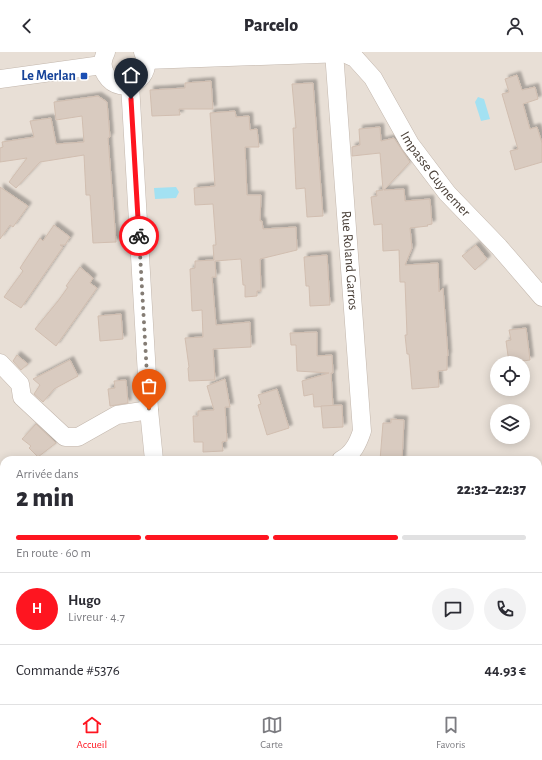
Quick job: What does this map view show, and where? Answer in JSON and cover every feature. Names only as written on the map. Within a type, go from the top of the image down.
[{"type":"street","name":"Impasse Guynemer","points":[[144,56],[334,53],[344,54],[355,58],[373,78],[410,144],[446,192],[499,247],[542,297]]},
{"type":"street","name":"Rue Roland Garros","points":[[334,53],[362,431],[356,446],[347,456]]},
{"type":"street","points":[[0,79],[104,59],[108,78],[114,83],[121,85],[130,84],[140,79],[144,74],[146,67],[144,56]]},
{"type":"street","points":[[130,84],[149,410],[154,456]]},
{"type":"street","points":[[0,363],[20,384],[22,397],[65,437],[78,437],[117,415],[149,410]]},
{"type":"shaded area","points":[[0,52],[542,52],[542,456],[0,456]]},
{"type":"water","points":[[478,97],[484,99],[490,119],[481,121],[475,102]]},
{"type":"water","points":[[176,187],[179,192],[176,198],[155,199],[154,188]]},
{"type":"building","points":[[517,75],[522,90],[535,87],[538,99],[523,104],[530,129],[537,127],[542,143],[542,162],[515,170],[510,151],[518,149],[502,94],[509,92],[505,79]]},
{"type":"building","points":[[211,81],[213,109],[179,109],[180,115],[152,116],[150,90],[185,88],[185,83]]},
{"type":"building","points":[[313,83],[323,216],[307,217],[305,188],[296,189],[293,128],[296,128],[292,84]]},
{"type":"building","points":[[98,96],[107,102],[110,137],[108,138],[116,242],[93,243],[90,195],[86,195],[84,155],[40,162],[16,188],[9,182],[27,158],[0,162],[0,148],[3,147],[2,142],[34,137],[30,121],[51,118],[56,144],[84,142],[82,116],[56,120],[54,102]]},
{"type":"building","points":[[235,111],[236,117],[249,116],[250,130],[257,129],[259,147],[245,147],[247,195],[261,195],[260,221],[262,221],[263,229],[296,227],[297,250],[260,259],[261,291],[257,291],[257,296],[245,297],[245,285],[243,285],[241,259],[215,261],[216,277],[212,277],[216,325],[250,322],[251,347],[213,349],[215,380],[189,381],[189,367],[185,338],[203,337],[202,310],[192,311],[190,269],[195,268],[195,261],[214,260],[213,245],[216,245],[213,204],[195,205],[194,188],[215,186],[210,113]]},
{"type":"building","points":[[380,127],[381,141],[394,138],[410,162],[384,190],[404,189],[405,201],[430,199],[432,224],[427,225],[428,226],[410,228],[412,248],[405,265],[438,263],[439,292],[443,288],[448,356],[447,370],[438,371],[439,387],[412,389],[409,354],[407,354],[405,335],[407,335],[405,282],[400,282],[399,250],[383,251],[382,224],[374,225],[371,197],[377,196],[376,191],[383,190],[380,153],[352,156],[352,147],[360,145],[359,129]]},
{"type":"building","points":[[0,187],[28,206],[13,227],[10,225],[0,239]]},
{"type":"building","points":[[54,225],[70,237],[65,245],[60,245],[63,247],[21,308],[4,297],[23,271],[20,268],[40,238],[43,241]]},
{"type":"building","points":[[476,245],[487,259],[475,270],[462,256]]},
{"type":"building","points":[[327,255],[330,305],[310,306],[309,286],[306,286],[304,257]]},
{"type":"building","points":[[80,267],[93,278],[90,283],[97,288],[56,346],[35,329],[58,301],[68,287],[66,286]]},
{"type":"building","points":[[121,314],[123,339],[100,341],[98,316]]},
{"type":"building","points":[[526,328],[530,356],[508,356],[506,341],[511,340],[509,330]]},
{"type":"building","points":[[317,332],[317,356],[332,355],[333,373],[331,373],[333,406],[314,407],[313,394],[304,396],[302,381],[329,373],[297,371],[296,345],[291,345],[290,333]]},
{"type":"building","points":[[17,355],[28,364],[21,370],[13,361]]},
{"type":"building","points":[[70,360],[78,376],[54,389],[43,402],[34,394],[40,385],[33,379]]},
{"type":"building","points":[[225,379],[230,407],[225,407],[227,441],[222,442],[223,451],[203,452],[203,442],[194,442],[193,416],[198,416],[198,411],[214,410],[207,386]]},
{"type":"building","points":[[126,380],[128,403],[110,406],[108,389],[115,388],[114,381]]},
{"type":"building","points":[[277,389],[289,428],[267,435],[258,405],[261,404],[258,395]]},
{"type":"building","points":[[342,405],[343,427],[323,428],[321,406]]},
{"type":"building","points":[[391,419],[404,420],[402,456],[380,456],[383,423],[391,423]]},
{"type":"building","points":[[36,424],[56,443],[39,456],[37,456],[29,448],[31,446],[22,439]]},
{"type":"way so far","points":[[139,236],[149,410]]},
{"type":"place","name":"Le Merlan","points":[[84,76]]},
{"type":"route","points":[[131,99],[139,236]]}]
